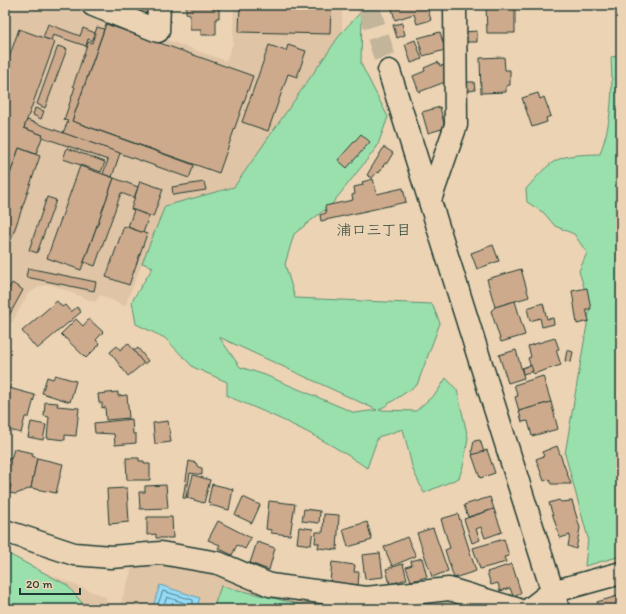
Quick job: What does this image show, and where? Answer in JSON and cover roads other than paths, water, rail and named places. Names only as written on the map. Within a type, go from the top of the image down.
[{"type":"street","points":[[93,5],[158,31],[159,5]]},
{"type":"street","points":[[430,200],[456,125],[455,5]]},
{"type":"street","points":[[389,72],[555,600]]},
{"type":"street","points":[[5,531],[74,554],[110,557],[161,553],[218,563],[270,585],[366,598],[449,589],[516,609]]},
{"type":"street","points":[[530,609],[621,574]]},
{"type":"water","points":[[160,585],[200,598],[196,609],[152,609]]},
{"type":"tunnel","points":[[368,5],[389,71]]},
{"type":"district","name":"浦口三丁目","points":[[374,230]]}]
